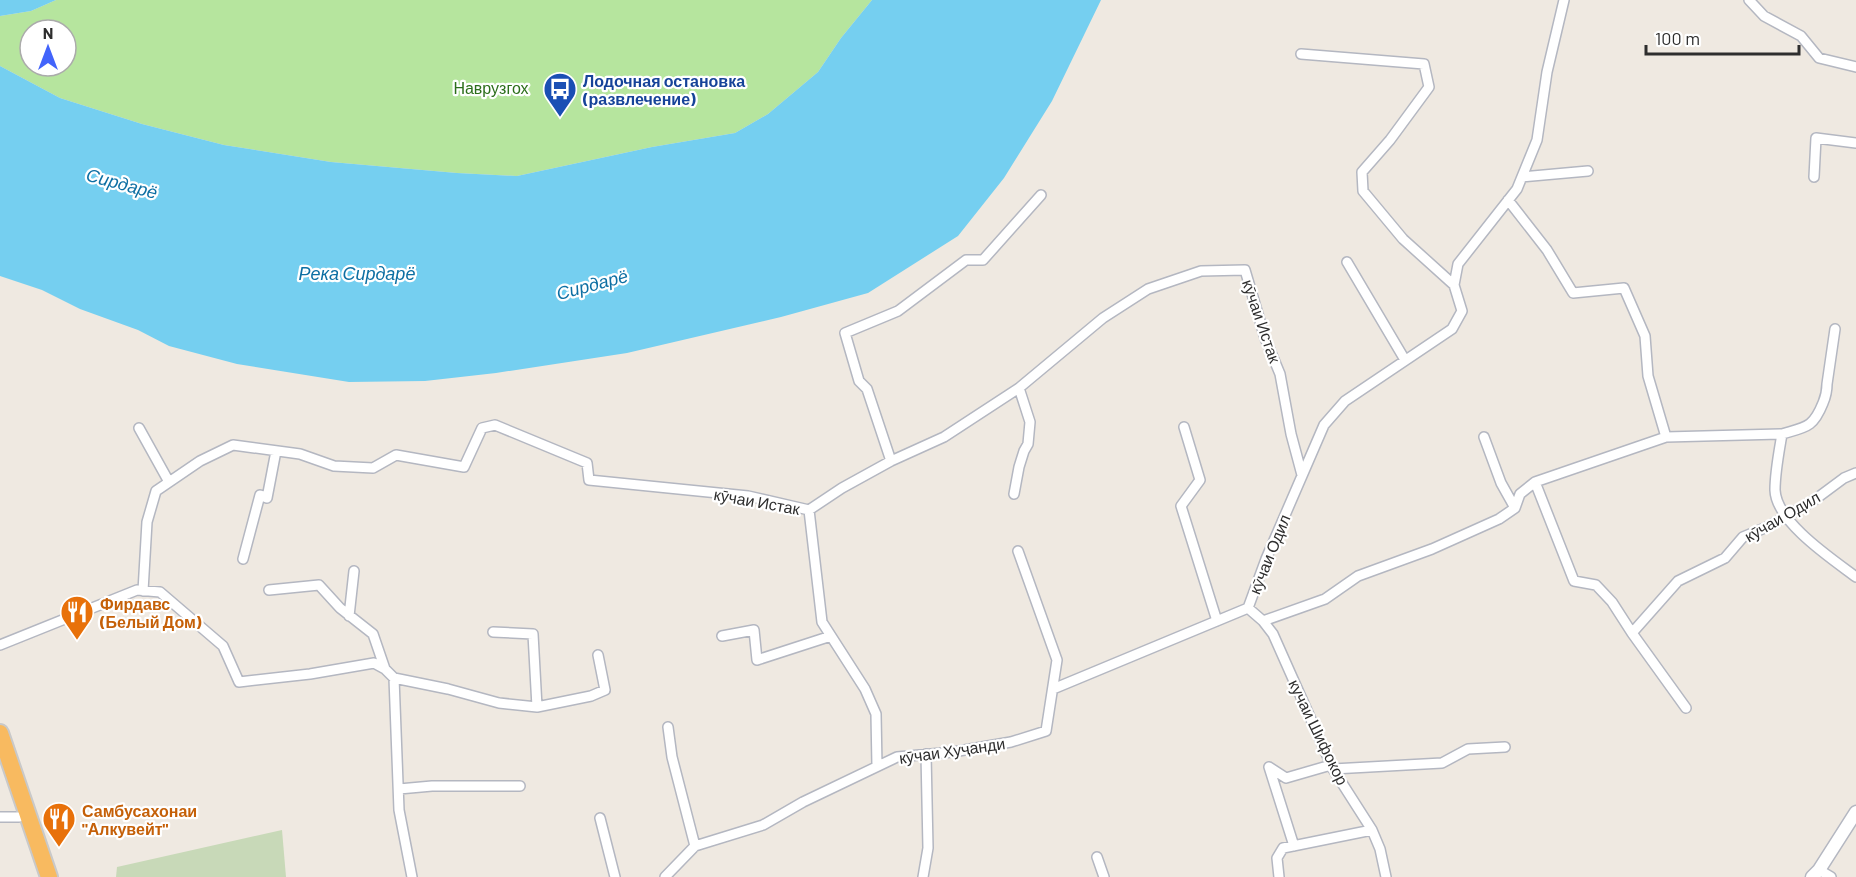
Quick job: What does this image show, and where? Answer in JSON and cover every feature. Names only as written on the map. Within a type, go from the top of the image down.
[{"type":"highway","points":[[0,734],[49,877]]},
{"type":"highway","points":[[0,768],[19,817],[38,877]]},
{"type":"street","points":[[1454,285],[1458,264],[1516,189],[1538,140],[1546,72],[1564,0]]},
{"type":"street","points":[[1749,0],[1764,16],[1801,36],[1819,58],[1856,67]]},
{"type":"street","points":[[1301,54],[1424,64],[1429,87],[1390,140],[1362,172],[1363,191],[1403,239],[1454,285]]},
{"type":"street","points":[[1814,177],[1816,138],[1856,143]]},
{"type":"street","points":[[1522,177],[1588,171]]},
{"type":"street","points":[[891,461],[867,389],[859,381],[845,333],[898,311],[966,260],[982,260],[1041,195]]},
{"type":"street","points":[[1508,200],[1547,250],[1573,293],[1624,288],[1645,336],[1648,376],[1666,437]]},
{"type":"street","points":[[1347,262],[1405,360]]},
{"type":"street","name":"кӯчаи Истак","points":[[143,591],[147,522],[156,491],[200,461],[233,445],[300,454],[334,466],[373,468],[396,455],[464,467],[482,428],[495,425],[587,464],[589,480],[748,496],[809,510],[842,488],[891,461],[944,438],[1019,388],[1103,318],[1148,289],[1200,271],[1245,270],[1265,338],[1280,374],[1291,434],[1302,475]]},
{"type":"street","name":"кӯчаи Одил","points":[[1454,285],[1462,311],[1452,329],[1344,401],[1324,425],[1266,559],[1248,608],[1263,621],[1325,599],[1358,576],[1432,549],[1499,519],[1515,508],[1520,494],[1535,482]]},
{"type":"street","points":[[1686,708],[1612,602],[1596,585],[1574,581],[1535,482],[1666,437],[1782,434],[1808,426],[1816,419],[1828,393],[1827,384],[1835,329]]},
{"type":"street","points":[[1014,494],[1019,467],[1028,444],[1030,422],[1019,388]]},
{"type":"street","points":[[1184,427],[1200,480],[1181,506],[1217,621]]},
{"type":"street","points":[[139,428],[169,482]]},
{"type":"street","points":[[1782,434],[1775,491],[1778,504],[1785,516],[1818,549],[1856,577]]},
{"type":"street","points":[[1485,437],[1501,483],[1515,508]]},
{"type":"street","points":[[243,559],[260,495],[267,498],[276,451]]},
{"type":"street","name":"кӯчаи Одил","points":[[1632,633],[1678,581],[1725,558],[1743,537],[1767,527],[1813,501],[1844,478],[1856,473]]},
{"type":"street","points":[[809,510],[822,622],[865,689],[876,714],[877,766]]},
{"type":"street","name":"кӯчаи Хуҷанди","points":[[665,877],[695,846],[763,825],[803,802],[897,757],[952,752],[1011,742],[1046,731],[1057,660],[1018,551]]},
{"type":"street","points":[[349,616],[354,572]]},
{"type":"street","points":[[269,590],[319,585],[349,616],[373,634],[385,669]]},
{"type":"street","points":[[0,645],[137,590],[160,592],[223,646],[239,682],[310,674],[374,663],[394,678],[448,689],[499,703],[537,707],[591,696],[605,690],[598,655]]},
{"type":"street","points":[[1053,689],[1248,608]]},
{"type":"street","name":"кучаи Шифокор","points":[[1263,621],[1273,634],[1332,767],[1372,830],[1380,849],[1386,877]]},
{"type":"street","points":[[722,636],[754,630],[758,660],[831,636]]},
{"type":"street","points":[[493,633],[533,634],[537,707]]},
{"type":"street","points":[[394,678],[399,810],[412,877]]},
{"type":"street","points":[[668,727],[672,757],[695,846]]},
{"type":"street","points":[[1294,846],[1269,767],[1286,778],[1332,767],[1442,763],[1468,750],[1505,747]]},
{"type":"street","points":[[923,877],[928,848],[926,754]]},
{"type":"street","points":[[399,789],[432,786],[520,786]]},
{"type":"street","points":[[1831,877],[1815,873],[1856,812]]},
{"type":"street","points":[[0,816],[19,817]]},
{"type":"street","points":[[600,818],[615,877]]},
{"type":"street","points":[[1279,877],[1277,858],[1283,848],[1372,830]]},
{"type":"street","points":[[1097,857],[1104,877]]},
{"type":"green space","name":"Наврузгох","points":[[56,0],[872,0],[841,38],[818,72],[768,114],[735,133],[652,147],[517,176],[331,162],[224,145],[142,124],[60,98],[22,78],[78,78],[78,18],[18,18],[18,76],[0,66],[0,16],[31,11]]},
{"type":"green space","points":[[282,830],[286,877],[116,877],[117,867]]},
{"type":"water","points":[[0,0],[56,0],[31,11],[0,16]]},
{"type":"water","name":"Река Сирдарё","points":[[872,0],[1101,0],[1052,101],[1004,178],[958,236],[868,293],[781,317],[627,353],[496,373],[425,381],[349,382],[237,364],[169,346],[138,330],[80,309],[42,290],[0,276],[0,66],[18,76],[18,78],[22,78],[60,98],[142,124],[224,145],[331,162],[517,176],[652,147],[735,133],[768,114],[818,72],[841,38]]},
{"type":"place","name":"Лодочная остановка (развлечение)","points":[[560,118]]},
{"type":"place","name":"Фирдавс (Белый Дом)","points":[[77,641]]},
{"type":"place","name":"Самбусахонаи \"Алкувейт\"","points":[[59,848]]},
{"type":"water label","name":"Сирдарё","points":[[122,183]]},
{"type":"water label","name":"Сирдарё","points":[[592,284]]}]
